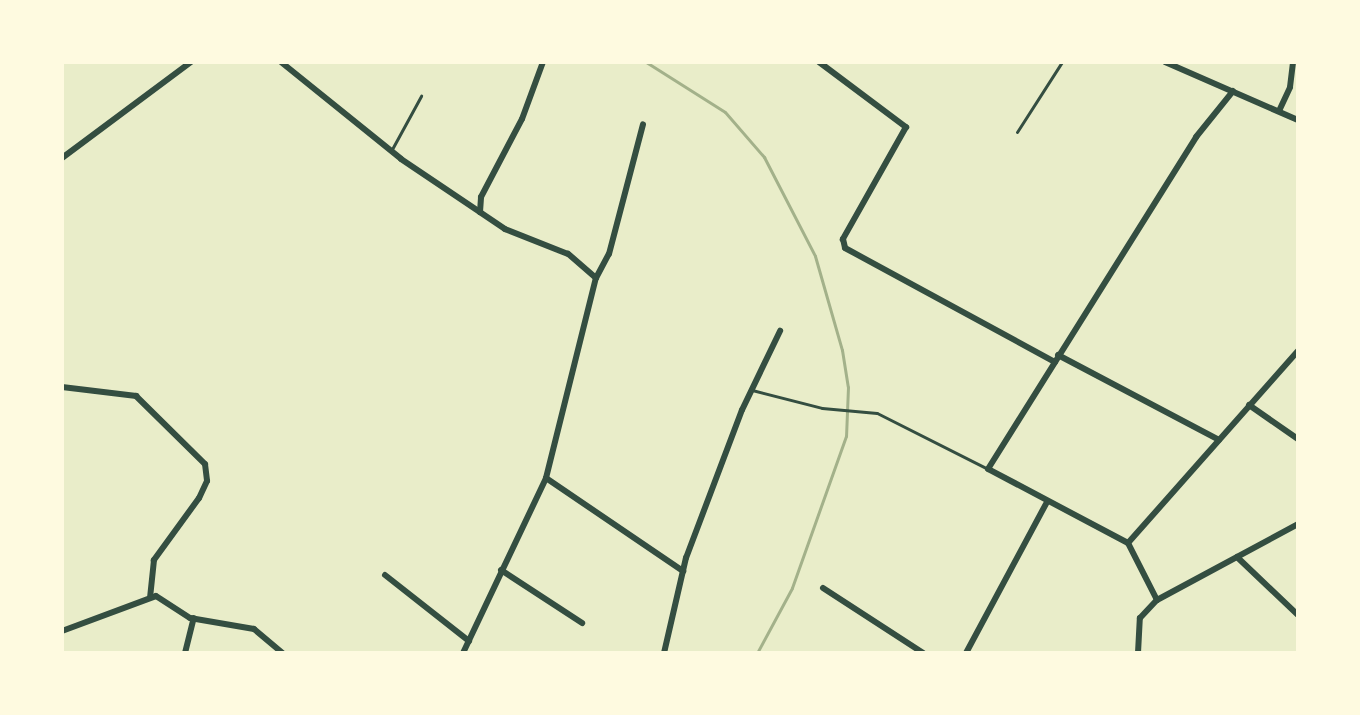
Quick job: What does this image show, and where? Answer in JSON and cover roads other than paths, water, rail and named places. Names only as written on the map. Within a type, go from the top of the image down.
[{"type":"street","points":[[62,158],[191,62]]},
{"type":"street","points":[[281,62],[391,151],[505,229],[568,254],[596,278]]},
{"type":"street","points":[[819,62],[906,127],[843,239],[845,248],[1219,440]]},
{"type":"street","points":[[1165,62],[1298,120]]},
{"type":"street","points":[[1279,111],[1290,87],[1293,62]]},
{"type":"street","points":[[480,212],[481,197],[522,119],[543,63]]},
{"type":"street","points":[[1157,600],[1128,543],[988,469],[1196,137],[1233,91]]},
{"type":"street","points":[[463,653],[546,478],[596,278],[609,254],[643,124]]},
{"type":"street","points":[[664,653],[683,571],[752,390],[780,331]]},
{"type":"street","points":[[1128,543],[1298,351]]},
{"type":"street","points":[[62,387],[136,396],[205,464],[207,481],[199,498],[154,560],[150,596]]},
{"type":"street","points":[[1249,405],[1298,439]]},
{"type":"street","points":[[546,478],[683,571]]},
{"type":"street","points":[[966,653],[1047,502]]},
{"type":"street","points":[[1138,653],[1140,618],[1157,600],[1298,524]]},
{"type":"street","points":[[1237,557],[1298,615]]},
{"type":"street","points":[[501,570],[582,623]]},
{"type":"street","points":[[385,575],[469,641]]},
{"type":"street","points":[[823,588],[923,653]]},
{"type":"street","points":[[62,631],[150,596],[194,618],[242,624],[283,653]]},
{"type":"street","points":[[185,653],[194,618]]},
{"type":"lane","points":[[1017,132],[1062,62]]},
{"type":"lane","points":[[391,151],[421,96]]},
{"type":"lane","points":[[752,390],[833,409],[877,413],[988,469]]},
{"type":"waterway","points":[[646,62],[725,112],[764,157],[815,256],[842,350],[848,387],[846,436],[792,588],[757,653]]}]
